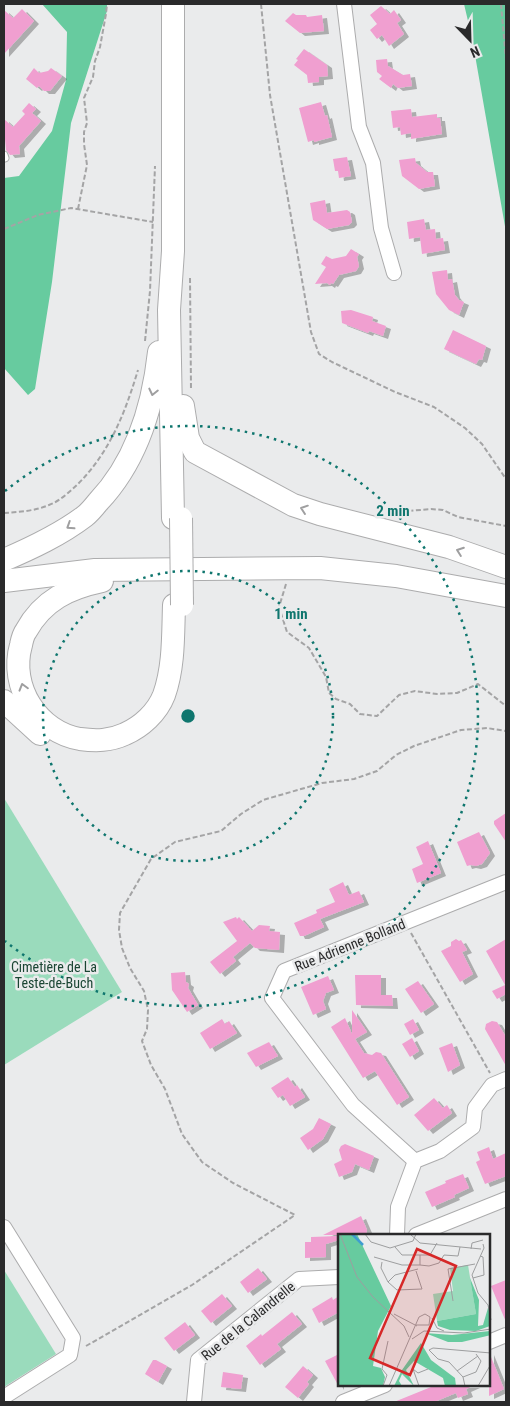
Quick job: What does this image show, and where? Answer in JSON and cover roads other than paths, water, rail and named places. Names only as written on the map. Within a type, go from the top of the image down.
[{"type":"main road","points":[[4,701],[32,728],[50,741],[86,753],[112,751],[142,740],[165,716],[173,702],[180,677],[182,640],[178,605],[177,518],[169,310],[173,251],[174,4]]},
{"type":"main road","points":[[173,251],[187,401],[188,438],[195,452],[293,505],[320,514],[449,547],[506,567]]},
{"type":"main road","points":[[4,560],[47,541],[85,516],[112,487],[130,458],[147,418],[156,376],[160,339],[169,310]]},
{"type":"main road","points":[[177,518],[187,401]]},
{"type":"main road","points":[[4,581],[95,570],[320,568],[396,576],[506,596]]},
{"type":"main road","points":[[158,570],[79,586],[56,598],[37,615],[25,632],[19,652],[18,666],[22,689],[38,716],[58,732],[70,737],[96,741],[115,738],[136,729],[151,716],[164,697],[170,675],[178,605]]},
{"type":"street","points":[[344,4],[359,128],[373,163],[381,228],[394,273]]},
{"type":"street","name":"Rue Adrienne Bolland","points":[[415,1161],[353,1104],[272,998],[284,971],[506,882]]},
{"type":"street","points":[[396,1234],[398,1208],[415,1161],[440,1150],[473,1128],[475,1108],[492,1085],[501,1081]]},
{"type":"street","points":[[418,1234],[506,1199]]},
{"type":"street","points":[[4,1227],[72,1338],[70,1355],[4,1397]]},
{"type":"street","name":"Rue de la Calandrelle","points":[[194,1402],[198,1360],[299,1279],[338,1277]]},
{"type":"street","points":[[490,1342],[506,1335]]},
{"type":"street","points":[[343,1402],[383,1386]]},
{"type":"park label","name":"Cimetière de La Teste-de-Buch","points":[[54,976]]}]
